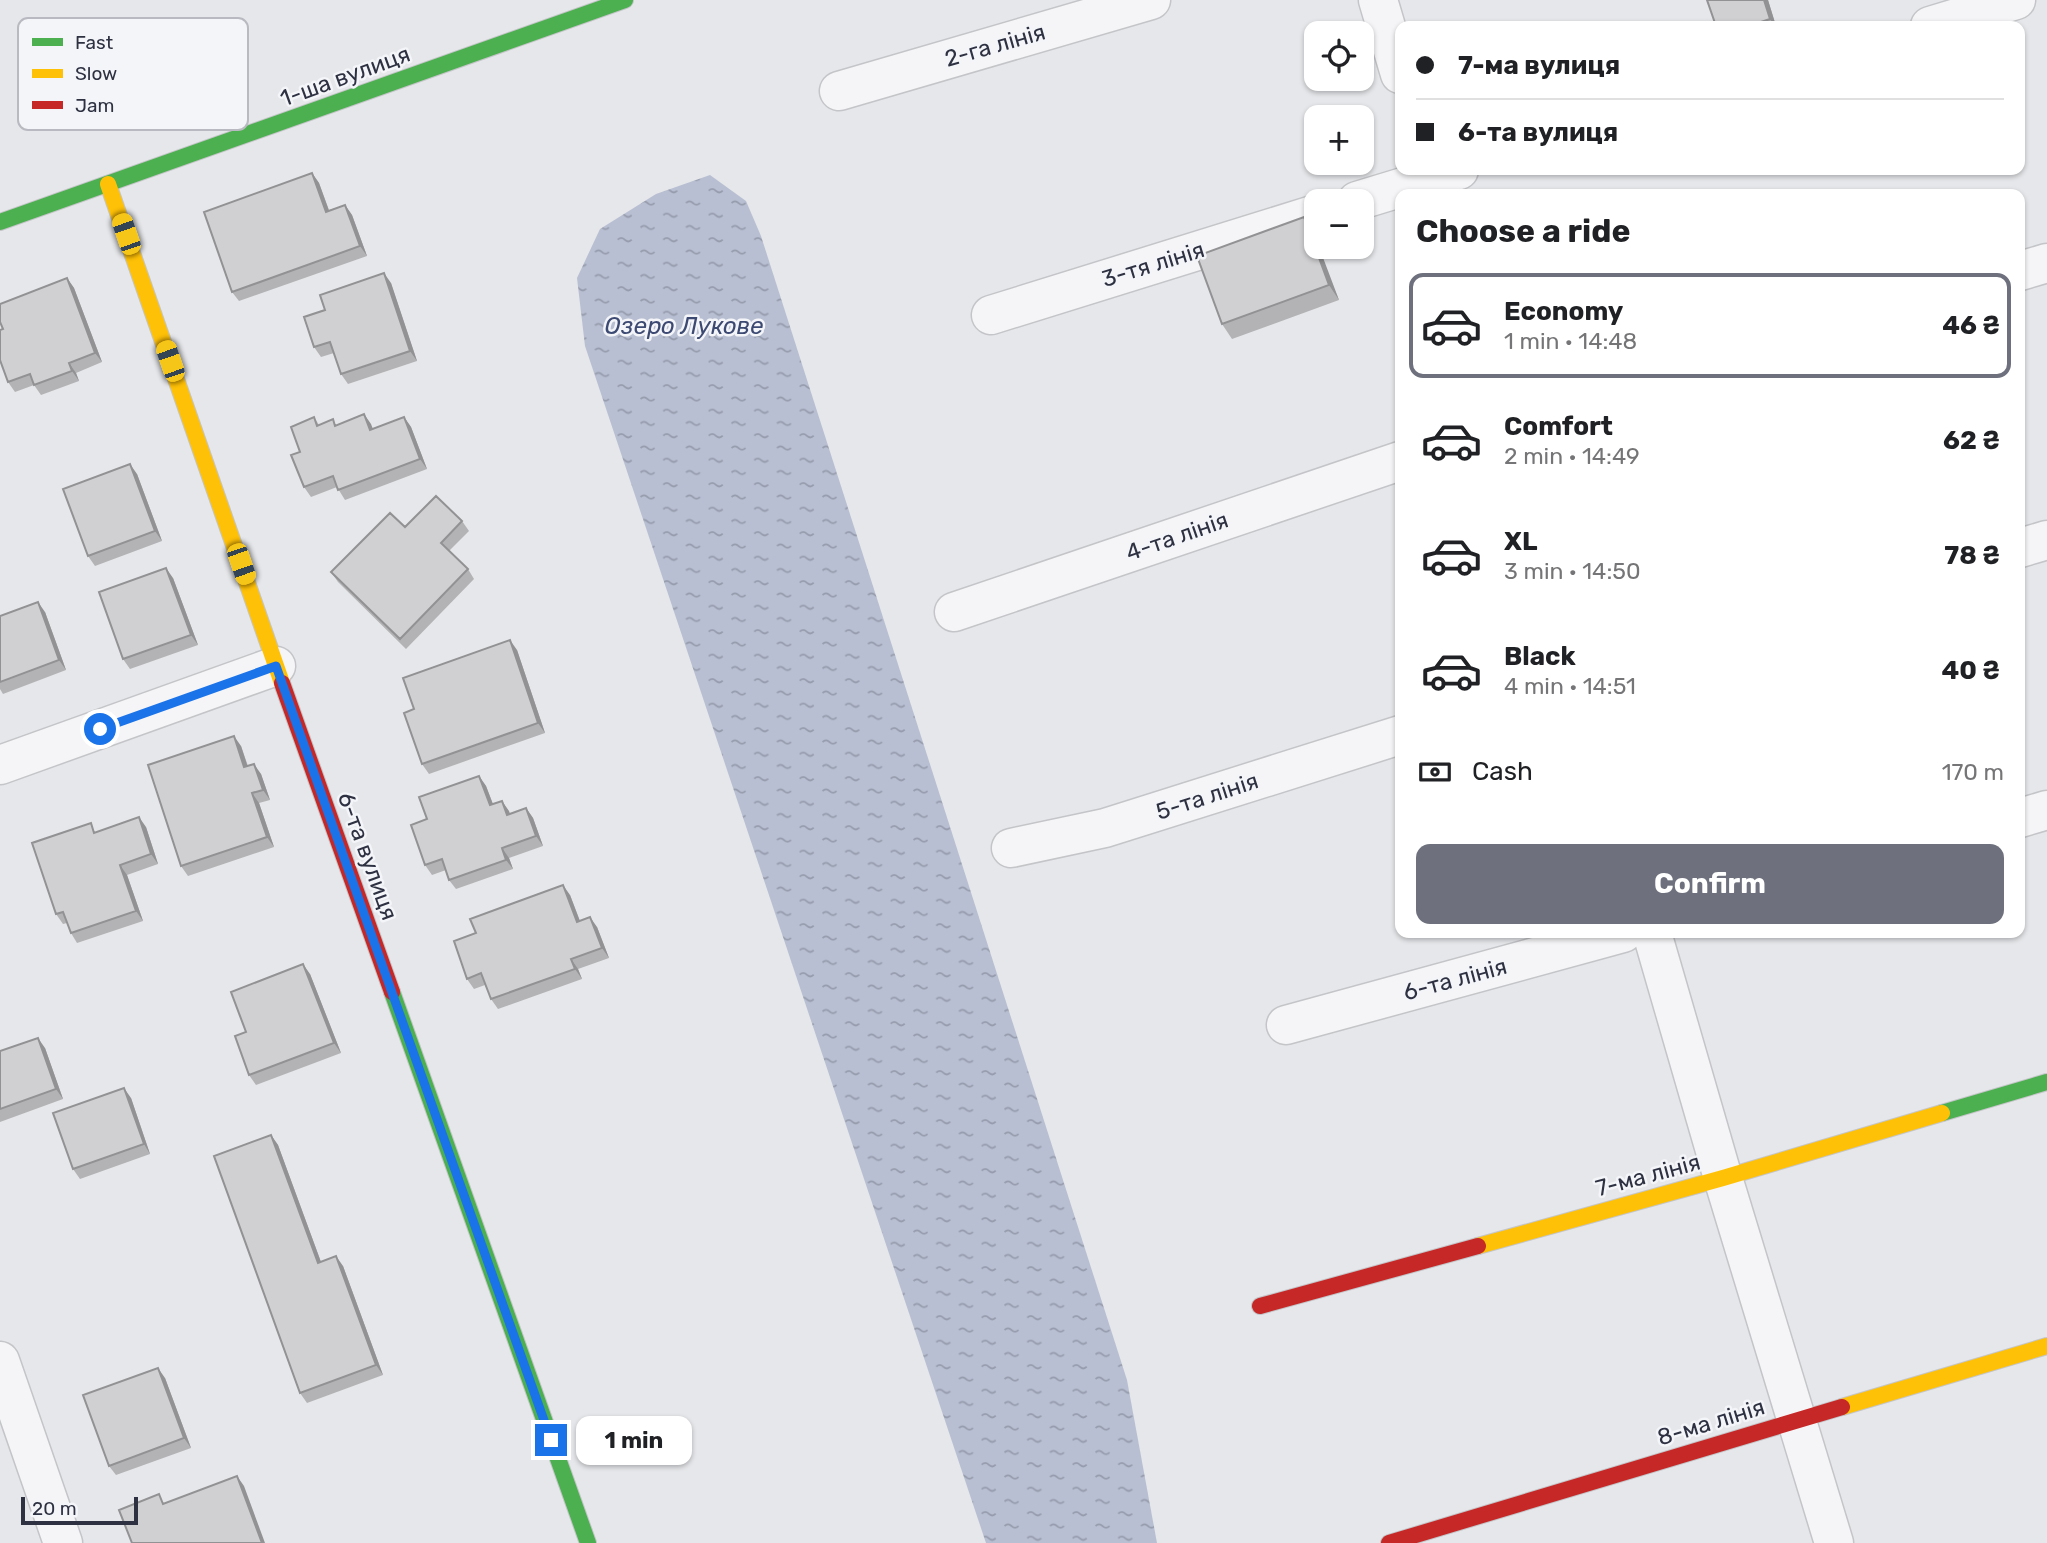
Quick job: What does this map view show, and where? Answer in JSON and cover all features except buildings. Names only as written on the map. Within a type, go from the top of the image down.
[{"type":"street","name":"1-ша вулиця","points":[[0,222],[625,0]]},
{"type":"street","name":"2-га лінія","points":[[839,91],[1151,0]]},
{"type":"street","points":[[1378,0],[1395,57]]},
{"type":"street","points":[[1947,21],[2016,0]]},
{"type":"street","points":[[1399,189],[1438,178]]},
{"type":"street","name":"6-та вулиця","points":[[108,184],[276,666],[588,1543]]},
{"type":"street","points":[[1374,196],[1395,190]]},
{"type":"street","name":"3-тя лінія","points":[[990,315],[1304,218]]},
{"type":"street","points":[[2025,269],[2047,262]]},
{"type":"street","name":"4-та лінія","points":[[954,612],[1395,463]]},
{"type":"street","points":[[2025,547],[2047,540]]},
{"type":"street","points":[[0,765],[276,666]]},
{"type":"street","name":"5-та лінія","points":[[1011,848],[1105,828],[1395,737]]},
{"type":"street","points":[[2025,817],[2047,810]]},
{"type":"street","name":"6-та лінія","points":[[1286,1025],[1605,938]]},
{"type":"street","points":[[1653,938],[1834,1543]]},
{"type":"street","name":"7-ма лінія","points":[[1260,1306],[1723,1178],[2047,1082]]},
{"type":"street","name":"8-ма лінія","points":[[1389,1543],[2047,1346]]},
{"type":"street","points":[[0,1361],[63,1543]]},
{"type":"water","name":"Озеро Лукове","points":[[710,175],[746,201],[761,236],[1127,1380],[1157,1543],[986,1543],[585,346],[577,278],[600,229],[656,194]]},
{"type":"traffic: fast","points":[[0,222],[625,0]]},
{"type":"traffic: fast","points":[[392,992],[588,1543]]},
{"type":"traffic: fast","points":[[1942,1113],[2047,1082]]},
{"type":"traffic: slow","points":[[108,184],[282,683]]},
{"type":"traffic: slow","points":[[1478,1246],[1723,1178],[1942,1113]]},
{"type":"traffic: slow","points":[[1842,1407],[2047,1346]]},
{"type":"traffic: jam","points":[[282,683],[392,992]]},
{"type":"traffic: jam","points":[[1260,1306],[1478,1246]]},
{"type":"traffic: jam","points":[[1389,1543],[1842,1407]]},
{"type":"route","points":[[100,729],[276,666],[551,1440]]}]
